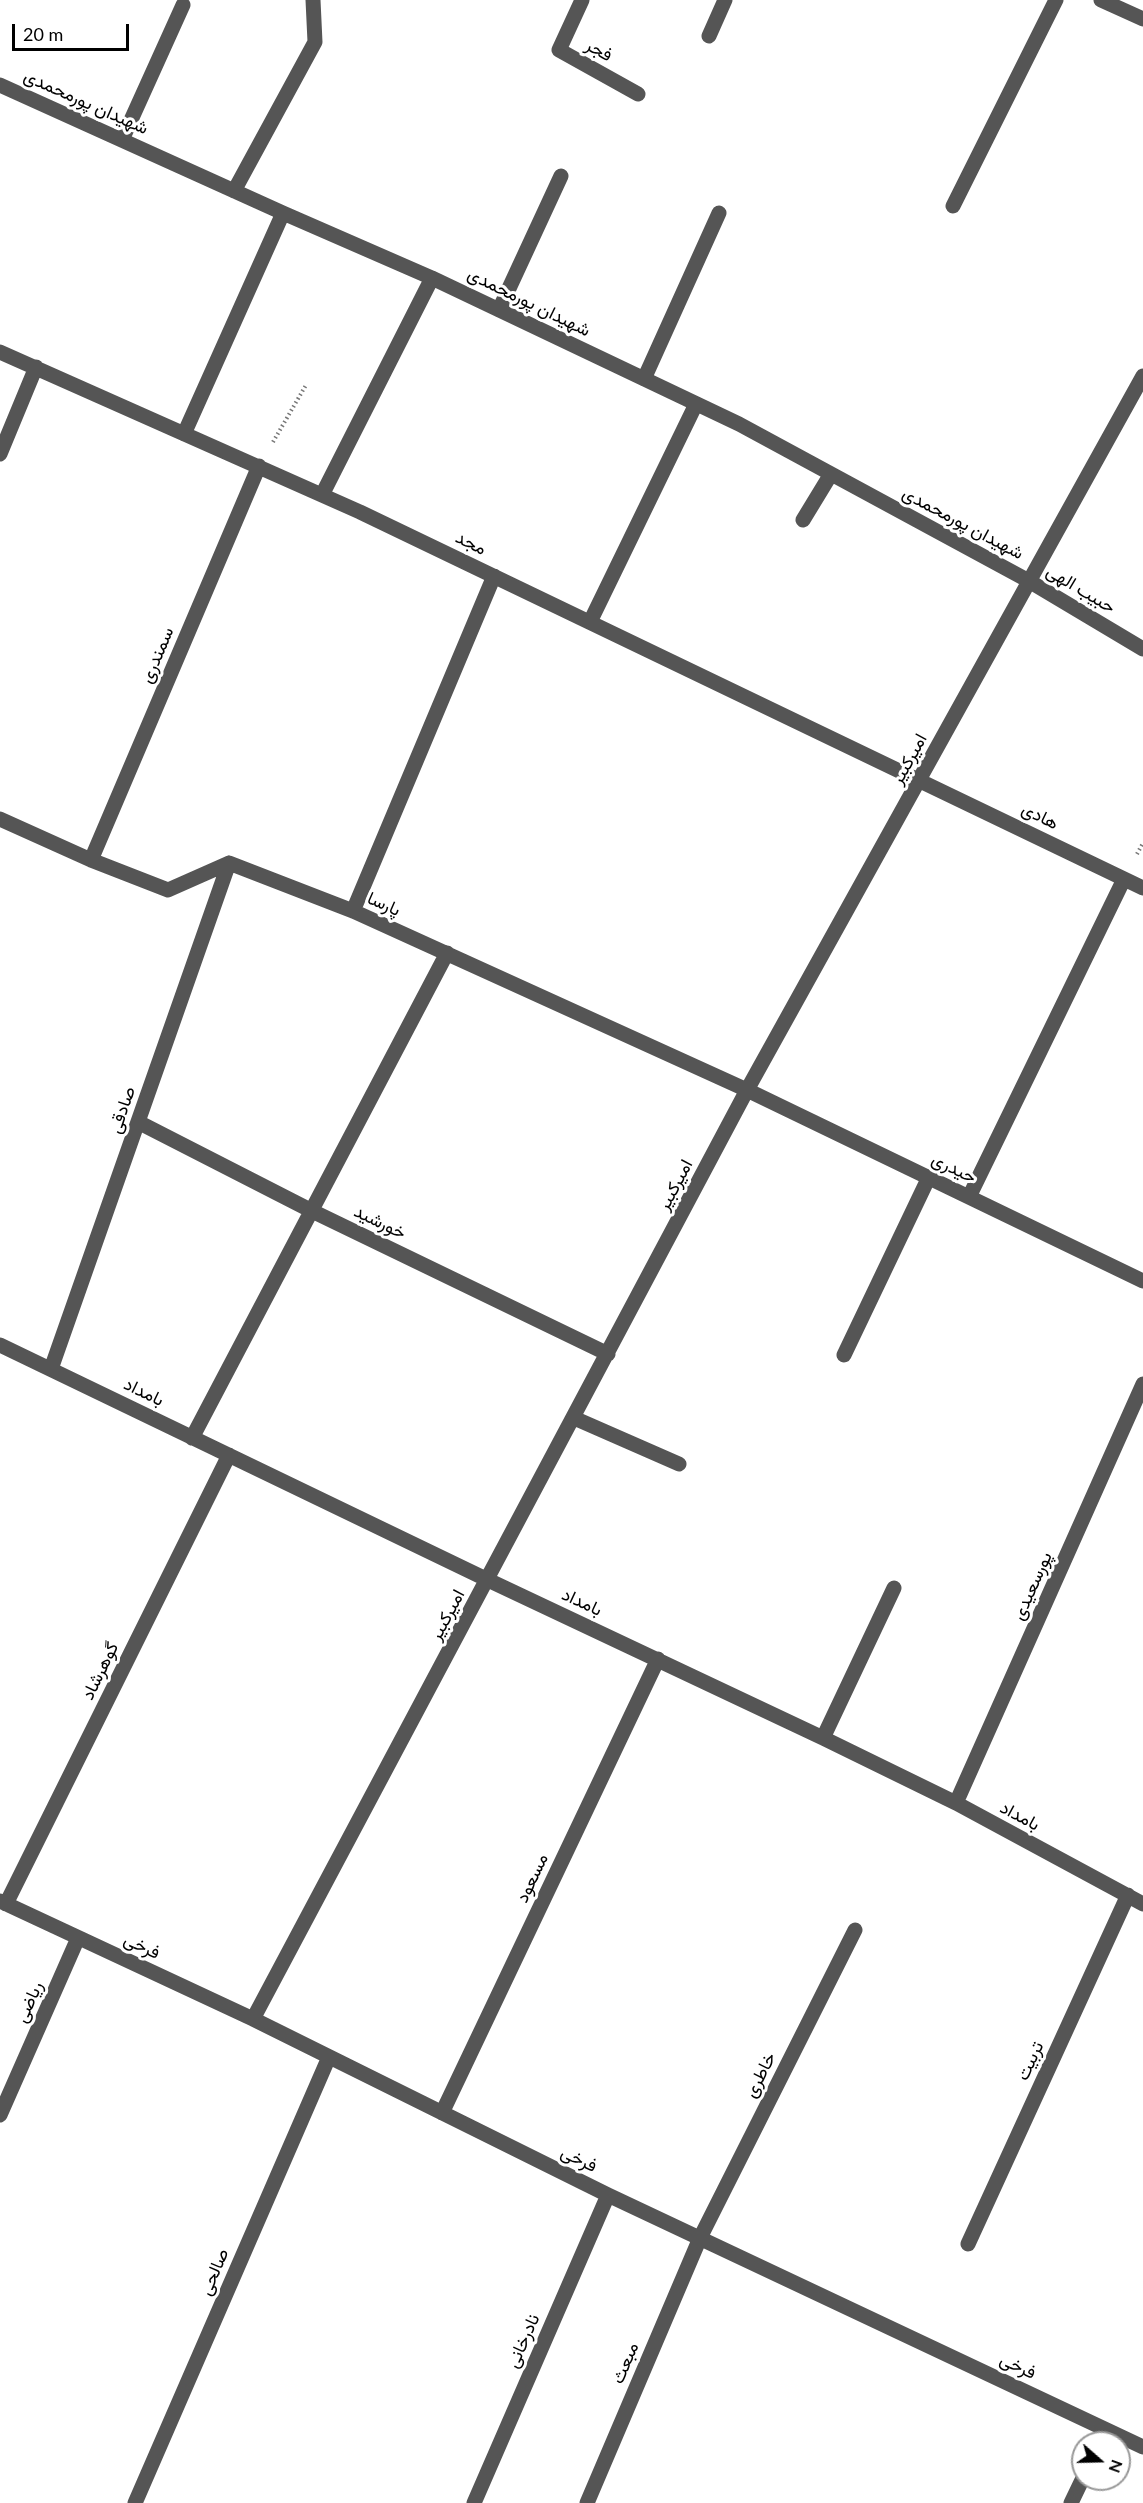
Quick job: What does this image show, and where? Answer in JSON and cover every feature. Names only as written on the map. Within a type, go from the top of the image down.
[{"type":"street","points":[[234,191],[315,42],[313,0]]},
{"type":"street","name":"فجر","points":[[582,0],[559,50],[638,94]]},
{"type":"street","points":[[709,36],[724,0]]},
{"type":"street","points":[[953,206],[1056,0]]},
{"type":"street","points":[[1101,0],[1143,19]]},
{"type":"street","points":[[122,140],[183,5]]},
{"type":"street","name":"شهیدان پورمحمدی","points":[[2,91],[122,140],[499,309],[696,404],[1029,581]]},
{"type":"street","points":[[499,309],[561,176]]},
{"type":"street","points":[[184,434],[283,213]]},
{"type":"street","points":[[644,379],[719,213]]},
{"type":"street","points":[[322,495],[432,278]]},
{"type":"street","name":"مجد","points":[[0,352],[322,495],[919,780]]},
{"type":"street","points":[[0,454],[36,367]]},
{"type":"street","name":"امیرکبیر","points":[[253,2019],[747,1090],[1143,376]]},
{"type":"street","points":[[590,622],[696,404]]},
{"type":"street","name":"سمندری","points":[[91,860],[258,466]]},
{"type":"street","points":[[803,520],[831,474]]},
{"type":"street","points":[[353,911],[494,576]]},
{"type":"street","name":"حبیب الهی","points":[[1029,581],[1143,649]]},
{"type":"street","name":"هادی","points":[[919,780],[1143,888]]},
{"type":"street","points":[[0,819],[91,860],[168,891],[229,863]]},
{"type":"street","name":"پارسا","points":[[229,863],[353,911],[747,1090]]},
{"type":"street","name":"صادقی","points":[[51,1370],[229,863]]},
{"type":"street","points":[[969,1197],[1124,879]]},
{"type":"street","points":[[192,1437],[447,953]]},
{"type":"street","name":"حیدری","points":[[747,1090],[1143,1281]]},
{"type":"street","name":"خورشید","points":[[138,1122],[312,1211],[608,1354]]},
{"type":"street","points":[[844,1355],[929,1177]]},
{"type":"street","name":"بامداد","points":[[1,1347],[823,1738],[956,1803],[1143,1904]]},
{"type":"street","name":"پورسعیدی","points":[[956,1803],[1143,1384]]},
{"type":"street","points":[[574,1418],[679,1464]]},
{"type":"street","name":"گوهرشاد","points":[[3,1903],[229,1455]]},
{"type":"street","points":[[823,1738],[894,1588]]},
{"type":"street","name":"مسعود","points":[[442,2113],[658,1659]]},
{"type":"street","name":"تربیت","points":[[968,2244],[1128,1895]]},
{"type":"street","name":"فرخی","points":[[3,1903],[253,2019],[608,2195],[1143,2447]]},
{"type":"street","name":"خاطری","points":[[700,2238],[855,1930]]},
{"type":"street","name":"ریاضی","points":[[0,2115],[78,1938]]},
{"type":"street","name":"صالحی","points":[[135,2503],[329,2057]]},
{"type":"street","name":"نادرخانی","points":[[474,2503],[608,2195]]},
{"type":"street","name":"مبعث","points":[[586,2503],[700,2238]]},
{"type":"path","points":[[258,466],[306,384]]}]
